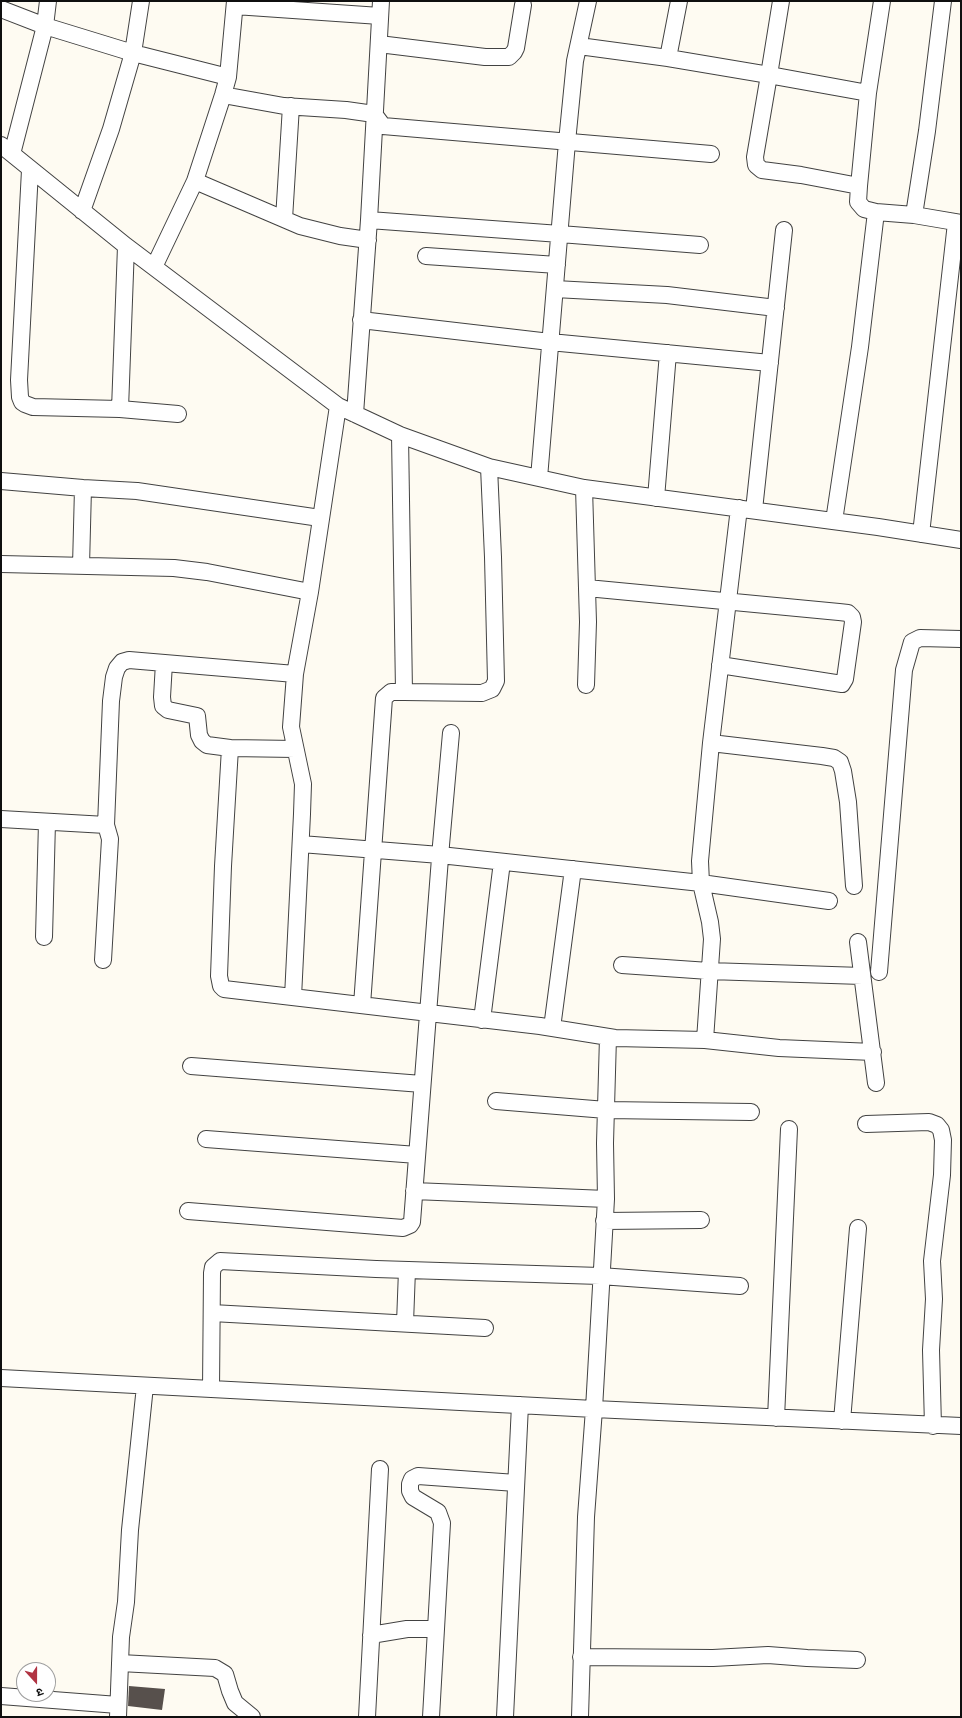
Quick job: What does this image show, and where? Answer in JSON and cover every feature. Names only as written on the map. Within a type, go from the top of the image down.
[{"type":"street","points":[[48,1],[45,26],[7,149],[30,170],[126,246],[338,406],[400,435],[489,467],[584,488],[834,521],[961,540]]},
{"type":"street","points":[[82,211],[111,129],[133,53],[141,1]]},
{"type":"street","points":[[539,478],[560,234],[566,142],[575,61],[588,1]]},
{"type":"street","points":[[668,58],[679,1]]},
{"type":"street","points":[[781,1],[755,157],[756,164],[758,168],[762,170],[801,175],[859,186]]},
{"type":"street","points":[[914,215],[928,131],[943,1]]},
{"type":"street","points":[[877,2],[857,197],[860,207],[876,212],[914,215],[959,223],[921,534]]},
{"type":"street","points":[[154,267],[195,181],[223,95],[228,77],[235,3],[381,9],[368,240],[354,414]]},
{"type":"street","points":[[378,44],[485,57],[508,57],[516,48],[523,5]]},
{"type":"street","points":[[1,9],[45,26],[133,53],[228,77]]},
{"type":"street","points":[[579,46],[668,58],[868,93]]},
{"type":"street","points":[[223,95],[290,106],[346,110],[374,114],[383,126],[711,154]]},
{"type":"street","points":[[284,219],[290,106]]},
{"type":"street","points":[[30,170],[19,380],[20,397],[22,402],[28,406],[120,409],[178,414]]},
{"type":"street","points":[[195,181],[300,226],[340,236],[368,240]]},
{"type":"street","points":[[834,521],[860,347],[876,212]]},
{"type":"street","points":[[369,220],[700,245]]},
{"type":"street","points":[[705,1040],[711,934],[701,882],[700,861],[711,743],[728,602],[746,509],[770,363],[784,230]]},
{"type":"street","points":[[120,409],[126,246]]},
{"type":"street","points":[[426,256],[557,265]]},
{"type":"street","points":[[555,289],[667,294],[776,308]]},
{"type":"street","points":[[361,320],[550,342],[770,363]]},
{"type":"street","points":[[656,498],[668,353]]},
{"type":"street","points":[[293,997],[303,784],[290,727],[295,674],[310,592],[338,406]]},
{"type":"street","points":[[400,435],[404,692]]},
{"type":"street","points":[[362,1005],[384,698],[391,692],[482,693],[492,688],[496,681],[489,467]]},
{"type":"street","points":[[1,481],[137,491],[320,518]]},
{"type":"street","points":[[81,566],[83,488]]},
{"type":"street","points":[[584,488],[587,588],[586,685]]},
{"type":"street","points":[[1,564],[174,568],[200,571],[310,592]]},
{"type":"street","points":[[587,588],[848,614],[852,617],[853,622],[845,679],[842,684],[720,666]]},
{"type":"street","points":[[879,972],[904,670],[912,642],[920,638],[961,639]]},
{"type":"street","points":[[103,960],[110,839],[106,825],[111,701],[114,677],[117,668],[122,662],[129,660],[295,674]]},
{"type":"street","points":[[164,663],[162,697],[163,706],[168,710],[197,716],[198,735],[207,745],[230,748],[295,749]]},
{"type":"street","points":[[188,1211],[403,1228],[410,1225],[412,1222],[427,1013],[451,733]]},
{"type":"street","points":[[711,743],[828,757],[834,758],[840,762],[848,802],[854,886]]},
{"type":"street","points":[[230,748],[223,866],[220,982],[224,989],[552,1028],[608,1037],[705,1040],[779,1048],[873,1052]]},
{"type":"street","points":[[1,820],[106,825]]},
{"type":"street","points":[[44,937],[47,822]]},
{"type":"street","points":[[301,844],[440,855],[701,882],[829,900]]},
{"type":"street","points":[[482,1020],[502,862]]},
{"type":"street","points":[[552,1028],[573,869]]},
{"type":"street","points":[[858,942],[876,1084]]},
{"type":"street","points":[[622,965],[709,971],[862,976]]},
{"type":"street","points":[[580,1717],[586,1517],[594,1409],[600,1276],[606,1199],[608,1037]]},
{"type":"street","points":[[191,1066],[422,1084]]},
{"type":"street","points":[[496,1101],[606,1110],[750,1112]]},
{"type":"street","points":[[866,1124],[929,1122],[937,1125],[941,1130],[943,1140],[942,1175],[932,1261],[934,1300],[931,1350],[933,1426]]},
{"type":"street","points":[[776,1418],[789,1129]]},
{"type":"street","points":[[206,1139],[417,1155]]},
{"type":"street","points":[[414,1191],[606,1199]]},
{"type":"street","points":[[604,1221],[702,1220]]},
{"type":"street","points":[[842,1421],[858,1228]]},
{"type":"street","points":[[211,1389],[212,1273],[213,1267],[220,1261],[407,1270],[600,1276],[740,1286]]},
{"type":"street","points":[[405,1324],[407,1270]]},
{"type":"street","points":[[212,1314],[485,1328]]},
{"type":"street","points":[[1,1378],[933,1426],[961,1426]]},
{"type":"street","points":[[1,1696],[118,1711],[121,1637],[128,1585],[130,1530],[145,1386]]},
{"type":"street","points":[[505,1717],[520,1405]]},
{"type":"street","points":[[367,1717],[380,1469]]},
{"type":"street","points":[[430,1717],[442,1523],[438,1512],[413,1497],[410,1491],[410,1484],[412,1479],[418,1476],[516,1483]]},
{"type":"street","points":[[371,1635],[407,1629],[436,1629]]},
{"type":"street","points":[[582,1657],[713,1658],[768,1655],[857,1660]]},
{"type":"street","points":[[120,1664],[215,1668],[225,1674],[230,1691],[236,1703],[252,1717]]},
{"type":"building","points":[[129,1686],[165,1689],[162,1710],[128,1706]]}]
